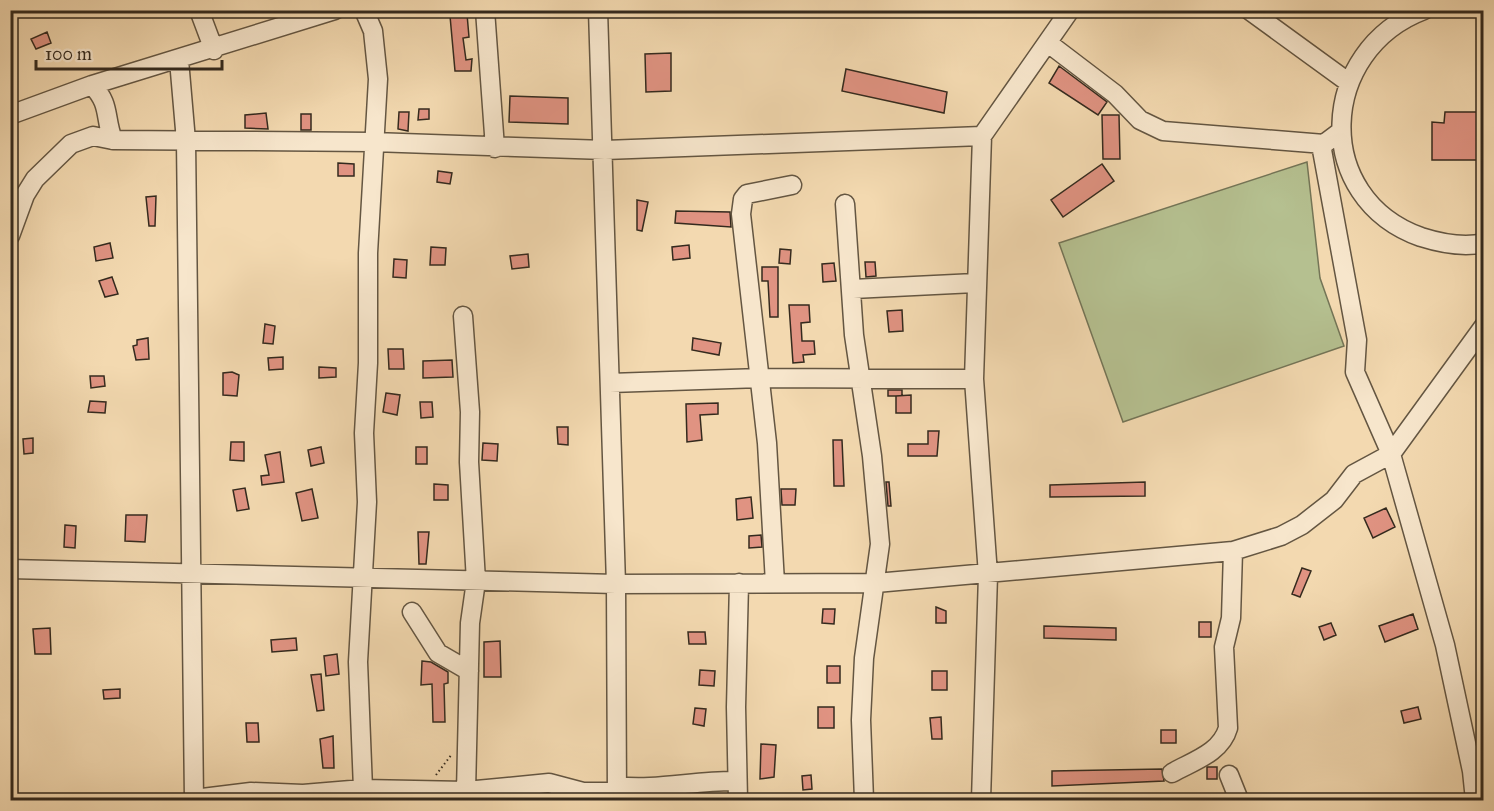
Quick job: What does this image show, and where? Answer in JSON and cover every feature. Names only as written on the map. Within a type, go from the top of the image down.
[{"type":"street","points":[[199,10],[214,50]]},
{"type":"street","points":[[10,115],[92,85],[214,50],[335,10]]},
{"type":"street","points":[[364,10],[373,31],[378,79],[368,253],[368,363],[364,433],[367,502],[358,662],[364,795]]},
{"type":"street","points":[[485,10],[495,148]]},
{"type":"street","points":[[598,10],[605,150],[622,793]]},
{"type":"street","points":[[981,801],[988,575],[974,380],[975,283],[982,136],[1070,10]]},
{"type":"street","points":[[1249,10],[1348,82]]},
{"type":"street","points":[[1424,10],[1401,19],[1369,46],[1348,82],[1342,106],[1340,132],[1349,171],[1371,205],[1402,230],[1440,244],[1484,243]]},
{"type":"street","points":[[1048,43],[1115,93],[1140,120],[1163,131],[1324,144]]},
{"type":"street","points":[[179,60],[186,141],[194,800],[251,792],[364,795],[427,791],[465,796],[549,783],[583,792],[622,793],[674,783],[736,781]]},
{"type":"street","points":[[92,85],[105,101],[108,126],[113,140]]},
{"type":"street","points":[[1340,132],[1324,144],[1322,150],[1357,340],[1355,372],[1392,454],[1445,645],[1472,771],[1475,801]]},
{"type":"street","points":[[10,236],[25,195],[35,179],[71,144],[93,136],[113,140],[373,142],[605,150],[982,136]]},
{"type":"street","points":[[775,583],[761,378],[741,214],[742,199],[753,191],[792,185]]},
{"type":"street","points":[[845,204],[860,380],[872,456],[880,544],[876,583],[867,619],[862,699],[864,801]]},
{"type":"street","points":[[853,289],[975,283]]},
{"type":"street","points":[[463,316],[470,412],[469,462],[476,580],[470,623],[465,796]]},
{"type":"street","points":[[10,569],[616,584],[876,583],[988,575],[1233,551],[1281,536],[1302,525],[1334,500],[1354,474],[1392,454],[1484,326]]},
{"type":"street","points":[[610,383],[761,378],[974,380]]},
{"type":"street","points":[[1172,773],[1214,750],[1224,740],[1226,734],[1224,647],[1231,618],[1233,551]]},
{"type":"street","points":[[738,801],[736,781],[739,583]]},
{"type":"street","points":[[412,612],[438,653],[469,671]]},
{"type":"street","points":[[1229,775],[1239,801]]},
{"type":"path","points":[[427,791],[444,763],[467,738]]},
{"type":"green space","points":[[1307,162],[1320,278],[1344,346],[1123,422],[1059,243]]},
{"type":"building","points":[[467,14],[469,37],[463,38],[466,60],[472,59],[471,71],[455,71],[450,16]]},
{"type":"building","points":[[47,32],[51,43],[36,49],[31,39]]},
{"type":"building","points":[[671,53],[671,91],[646,92],[645,54]]},
{"type":"building","points":[[1059,66],[1107,102],[1098,115],[1049,83]]},
{"type":"building","points":[[846,69],[947,92],[944,113],[842,91]]},
{"type":"building","points":[[510,96],[568,98],[568,124],[509,122]]},
{"type":"building","points":[[419,109],[429,109],[429,119],[418,120]]},
{"type":"building","points":[[399,112],[409,112],[408,131],[398,129]]},
{"type":"building","points":[[1445,112],[1484,112],[1484,160],[1432,160],[1432,122],[1444,123]]},
{"type":"building","points":[[266,113],[268,129],[245,128],[245,115]]},
{"type":"building","points":[[301,114],[311,114],[311,130],[301,130]]},
{"type":"building","points":[[1102,115],[1119,115],[1120,159],[1103,159]]},
{"type":"building","points":[[338,163],[354,164],[354,176],[338,176]]},
{"type":"building","points":[[1102,164],[1114,181],[1063,217],[1051,200]]},
{"type":"building","points":[[438,171],[452,173],[450,184],[437,182]]},
{"type":"building","points":[[156,196],[155,226],[149,226],[146,197]]},
{"type":"building","points":[[637,200],[648,202],[642,231],[637,230]]},
{"type":"building","points":[[676,211],[730,212],[731,227],[675,223]]},
{"type":"building","points":[[110,243],[113,258],[96,261],[94,247]]},
{"type":"building","points":[[689,245],[690,258],[673,260],[672,247]]},
{"type":"building","points":[[431,247],[446,248],[445,265],[430,265]]},
{"type":"building","points":[[780,249],[791,250],[790,264],[779,263]]},
{"type":"building","points":[[528,254],[529,267],[512,269],[510,256]]},
{"type":"building","points":[[394,259],[407,260],[406,278],[393,277]]},
{"type":"building","points":[[865,262],[875,262],[876,276],[866,277]]},
{"type":"building","points":[[834,263],[836,281],[823,282],[822,264]]},
{"type":"building","points":[[762,267],[778,267],[778,317],[770,317],[768,281],[762,281]]},
{"type":"building","points":[[112,277],[118,294],[105,297],[99,281]]},
{"type":"building","points":[[789,305],[809,305],[810,322],[801,323],[802,341],[814,341],[815,354],[803,355],[804,362],[793,363]]},
{"type":"building","points":[[902,310],[903,331],[889,332],[887,311]]},
{"type":"building","points":[[265,324],[275,326],[273,344],[263,343]]},
{"type":"building","points":[[148,338],[149,359],[136,360],[133,346],[137,345],[137,340]]},
{"type":"building","points":[[693,338],[721,343],[719,355],[692,350]]},
{"type":"building","points":[[388,349],[403,349],[404,369],[389,369]]},
{"type":"building","points":[[283,357],[283,369],[269,370],[268,358]]},
{"type":"building","points":[[452,360],[453,377],[423,378],[423,361]]},
{"type":"building","points":[[319,367],[336,368],[336,377],[319,378]]},
{"type":"building","points":[[232,372],[239,375],[237,396],[223,395],[223,373]]},
{"type":"building","points":[[90,376],[104,376],[105,386],[91,388]]},
{"type":"building","points":[[888,390],[902,390],[902,396],[888,396]]},
{"type":"building","points":[[386,393],[400,395],[397,415],[383,412]]},
{"type":"building","points":[[911,395],[911,413],[896,413],[896,396]]},
{"type":"building","points":[[90,401],[106,402],[105,413],[88,412]]},
{"type":"building","points":[[420,402],[432,402],[433,417],[421,418]]},
{"type":"building","points":[[718,403],[718,414],[700,415],[702,440],[687,442],[686,404]]},
{"type":"building","points":[[557,427],[568,427],[568,445],[558,444]]},
{"type":"building","points":[[928,431],[939,431],[937,456],[908,456],[908,444],[928,444]]},
{"type":"building","points":[[33,438],[33,453],[24,454],[23,439]]},
{"type":"building","points":[[833,440],[842,440],[844,486],[834,486]]},
{"type":"building","points":[[231,442],[244,442],[244,461],[230,460]]},
{"type":"building","points":[[483,443],[498,444],[497,461],[482,460]]},
{"type":"building","points":[[321,447],[324,463],[311,466],[308,450]]},
{"type":"building","points":[[416,447],[427,447],[427,464],[416,464]]},
{"type":"building","points":[[280,452],[284,482],[262,485],[261,476],[269,475],[265,455]]},
{"type":"building","points":[[886,482],[889,482],[891,506],[888,506]]},
{"type":"building","points":[[1145,482],[1145,496],[1050,497],[1050,485]]},
{"type":"building","points":[[434,484],[448,485],[448,500],[434,500]]},
{"type":"building","points":[[245,488],[249,509],[237,511],[233,490]]},
{"type":"building","points":[[312,489],[318,518],[302,521],[296,493]]},
{"type":"building","points":[[781,489],[796,489],[795,505],[782,505]]},
{"type":"building","points":[[751,497],[753,518],[737,520],[736,499]]},
{"type":"building","points":[[1386,508],[1395,527],[1373,538],[1364,518]]},
{"type":"building","points":[[126,515],[147,515],[145,542],[125,541]]},
{"type":"building","points":[[65,525],[76,526],[75,548],[64,547]]},
{"type":"building","points":[[418,532],[429,532],[426,564],[419,564]]},
{"type":"building","points":[[761,535],[762,547],[749,548],[749,536]]},
{"type":"building","points":[[1302,568],[1311,571],[1300,597],[1292,594]]},
{"type":"building","points":[[936,607],[946,611],[946,623],[936,623]]},
{"type":"building","points":[[823,609],[835,609],[834,624],[822,623]]},
{"type":"building","points":[[1413,614],[1418,629],[1385,642],[1379,626]]},
{"type":"building","points":[[1199,622],[1211,622],[1211,637],[1199,637]]},
{"type":"building","points":[[1331,623],[1336,635],[1324,640],[1319,627]]},
{"type":"building","points":[[1044,626],[1116,628],[1116,640],[1044,638]]},
{"type":"building","points":[[50,628],[51,654],[35,654],[33,629]]},
{"type":"building","points":[[688,632],[705,632],[706,644],[689,644]]},
{"type":"building","points":[[296,638],[297,650],[272,652],[271,640]]},
{"type":"building","points":[[500,641],[501,677],[484,677],[484,642]]},
{"type":"building","points":[[337,654],[339,674],[326,676],[324,656]]},
{"type":"building","points":[[422,661],[431,662],[448,672],[448,683],[444,684],[445,722],[433,722],[432,684],[421,685]]},
{"type":"building","points":[[827,666],[840,666],[840,683],[827,683]]},
{"type":"building","points":[[700,670],[715,671],[714,686],[699,685]]},
{"type":"building","points":[[932,671],[947,671],[947,690],[932,690]]},
{"type":"building","points":[[321,674],[324,710],[317,711],[311,675]]},
{"type":"building","points":[[120,689],[120,698],[104,699],[103,690]]},
{"type":"building","points":[[818,707],[834,707],[834,728],[818,728]]},
{"type":"building","points":[[1418,707],[1421,719],[1404,723],[1401,711]]},
{"type":"building","points":[[695,708],[706,709],[704,726],[693,724]]},
{"type":"building","points":[[941,717],[942,739],[932,739],[930,718]]},
{"type":"building","points":[[246,723],[258,723],[259,742],[247,742]]},
{"type":"building","points":[[1161,730],[1176,730],[1176,743],[1161,743]]},
{"type":"building","points":[[333,736],[334,768],[323,768],[320,739]]},
{"type":"building","points":[[761,744],[776,745],[774,777],[760,779]]},
{"type":"building","points":[[1207,767],[1217,767],[1217,779],[1207,779]]},
{"type":"building","points":[[1162,769],[1164,781],[1052,786],[1052,771]]},
{"type":"building","points":[[811,775],[812,789],[803,790],[802,776]]}]
